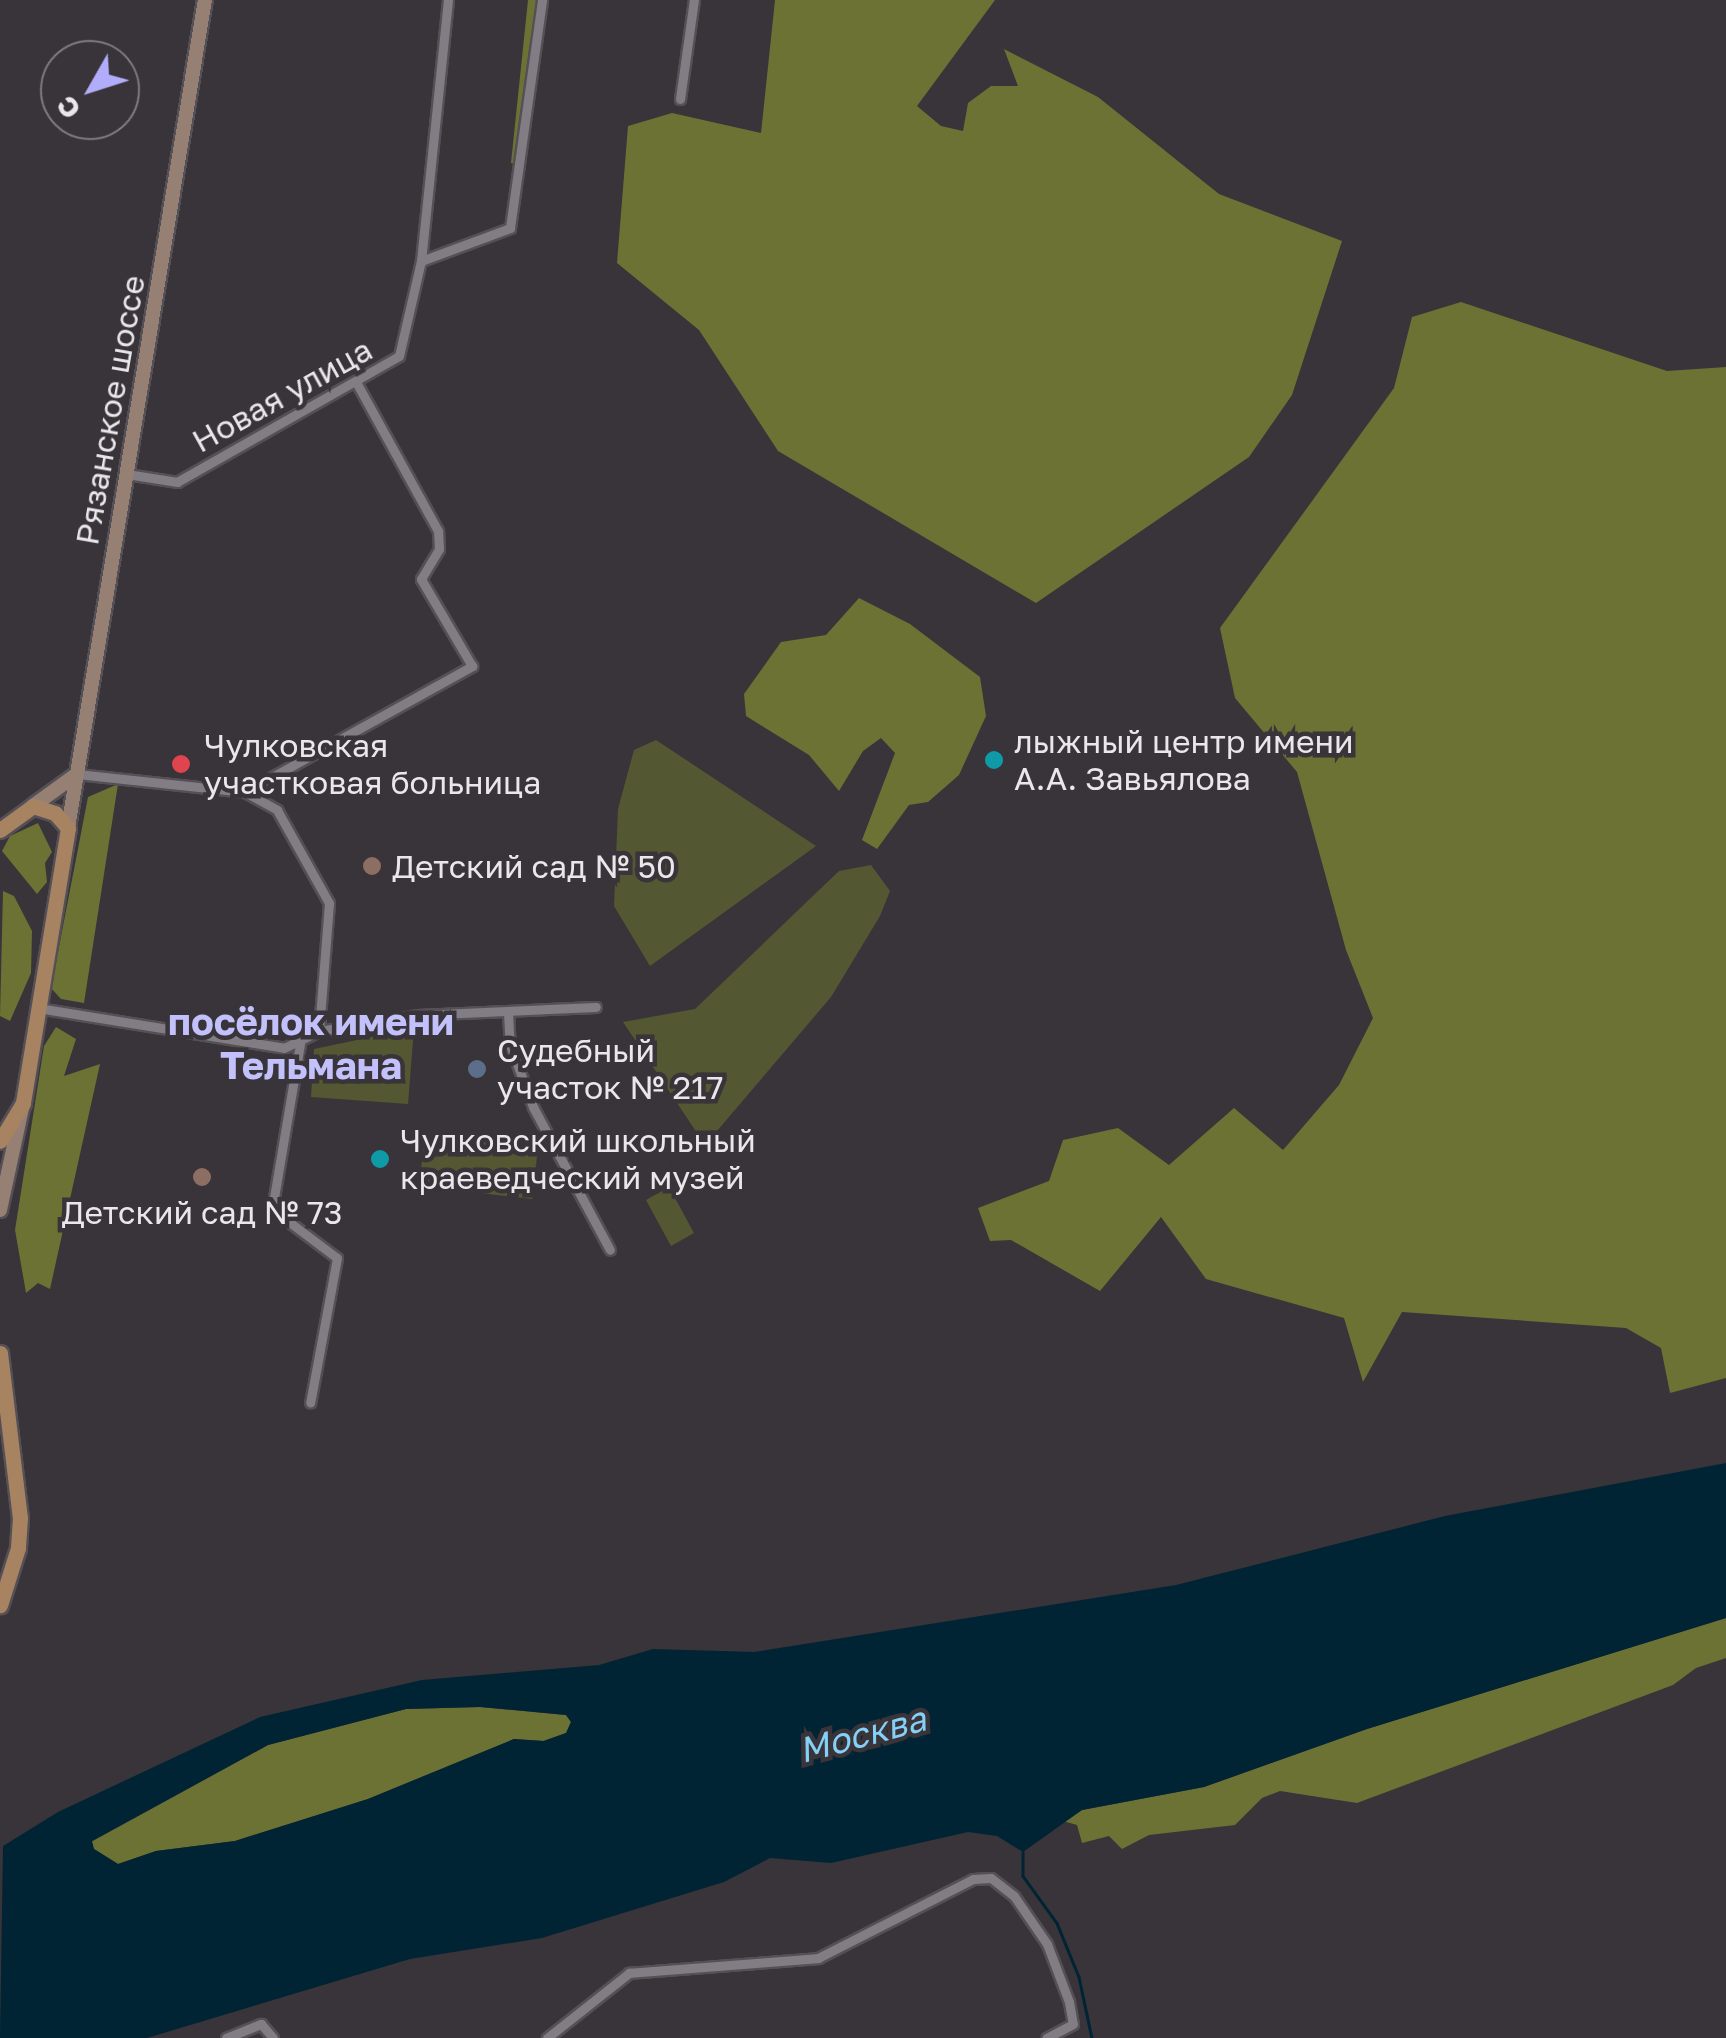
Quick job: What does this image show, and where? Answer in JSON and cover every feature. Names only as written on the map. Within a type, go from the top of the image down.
[{"type":"main road","name":"Рязанское шоссе","points":[[68,828],[205,0]]},
{"type":"main road","points":[[0,830],[78,774]]},
{"type":"main road","points":[[0,1210],[23,1103],[68,828],[55,813],[33,806]]},
{"type":"main road","points":[[0,1141],[23,1103]]},
{"type":"main road","points":[[0,1353],[20,1518],[18,1548],[0,1606]]},
{"type":"street","name":"Новая улица","points":[[127,474],[177,482],[399,356],[421,261],[448,0]]},
{"type":"street","points":[[421,261],[510,228],[542,0]]},
{"type":"street","points":[[680,99],[694,0]]},
{"type":"street","points":[[245,792],[472,666],[421,580],[439,549],[438,531],[356,382]]},
{"type":"street","points":[[78,774],[245,792],[278,810],[330,903],[318,1031]]},
{"type":"street","points":[[38,1008],[284,1048],[318,1031],[418,1014],[596,1007]]},
{"type":"street","points":[[508,1012],[510,1045],[532,1106],[610,1250]]},
{"type":"street","points":[[301,1038],[272,1209],[337,1258],[310,1403]]},
{"type":"street","points":[[547,2038],[629,1973],[818,1958],[973,1878],[991,1878],[1014,1896],[1048,1944],[1074,2024],[1047,2038]]},
{"type":"street","points":[[226,2038],[262,2024],[273,2038]]},
{"type":"green space","points":[[528,0],[537,0],[519,165],[511,163]]},
{"type":"green space","points":[[775,0],[995,0],[917,106],[941,126],[963,131],[968,103],[991,86],[1018,86],[1004,49],[1098,97],[1219,194],[1342,241],[1292,395],[1249,457],[1036,603],[778,451],[699,330],[617,263],[628,126],[672,113],[761,133]]},
{"type":"green space","points":[[1461,302],[1667,371],[1726,367],[1726,1378],[1670,1393],[1661,1348],[1626,1328],[1402,1312],[1363,1382],[1344,1318],[1206,1279],[1161,1217],[1100,1291],[1011,1240],[990,1241],[978,1208],[1049,1181],[1063,1140],[1118,1128],[1169,1165],[1234,1108],[1283,1150],[1339,1085],[1373,1018],[1346,950],[1297,772],[1235,698],[1220,628],[1394,388],[1412,317]]},
{"type":"green space","points":[[859,598],[910,624],[980,677],[986,716],[959,775],[928,802],[909,805],[877,849],[862,840],[895,753],[881,738],[863,751],[839,791],[809,755],[746,716],[744,694],[781,642],[826,635]]},
{"type":"green space","points":[[656,740],[816,846],[650,966],[614,906],[618,809],[634,750]]},
{"type":"green space","points":[[118,784],[84,1003],[61,999],[51,988],[88,797]]},
{"type":"green space","points":[[38,823],[52,852],[45,863],[47,882],[37,894],[2,851],[10,836]]},
{"type":"green space","points":[[871,865],[890,891],[880,916],[831,997],[705,1145],[623,1022],[695,1009],[839,871]]},
{"type":"green space","points":[[3,891],[14,896],[32,931],[31,973],[10,1021],[0,1016]]},
{"type":"green space","points":[[56,1027],[76,1039],[64,1076],[100,1064],[50,1289],[38,1283],[26,1293],[15,1230],[44,1046]]},
{"type":"green space","points":[[414,1028],[408,1104],[311,1097],[314,1049]]},
{"type":"green space","points":[[425,1135],[538,1148],[532,1199],[419,1186]]},
{"type":"green space","points":[[669,1187],[694,1233],[671,1246],[646,1200]]},
{"type":"green space","points":[[1726,1618],[1726,1658],[1696,1668],[1673,1685],[1357,1803],[1280,1791],[1262,1798],[1235,1825],[1149,1835],[1122,1849],[1109,1836],[1082,1843],[1077,1825],[1063,1821],[1082,1810],[1204,1787],[1367,1729]]},
{"type":"green space","points":[[480,1707],[566,1715],[571,1722],[566,1733],[543,1741],[514,1739],[368,1799],[235,1841],[156,1851],[118,1864],[94,1849],[91,1842],[268,1745],[406,1709]]},
{"type":"water","name":"Москва","points":[[1726,1463],[1726,1618],[1367,1729],[1204,1787],[1082,1810],[1023,1852],[997,1836],[968,1832],[831,1863],[770,1858],[724,1882],[542,1938],[410,1959],[147,2038],[0,2038],[3,1846],[58,1812],[260,1717],[422,1680],[599,1665],[653,1649],[754,1652],[1176,1585],[1445,1516]],"holes":[[[480,1707],[566,1715],[571,1722],[566,1733],[544,1741],[514,1739],[368,1799],[235,1841],[156,1851],[118,1864],[94,1849],[92,1841],[268,1745],[406,1709]]]},
{"type":"waterway","points":[[1023,1852],[1023,1876],[1057,1923],[1079,1977],[1092,2038]]},
{"type":"place","name":"лыжный центр имени А.А. Завьялова","points":[[994,760]]},
{"type":"place","name":"Чулковская участковая больница","points":[[181,764]]},
{"type":"place","name":"Детский сад № 50","points":[[372,866]]},
{"type":"place","name":"Судебный участок № 217","points":[[477,1069]]},
{"type":"place","name":"Чулковский школьный краеведческий музей","points":[[380,1159]]},
{"type":"place","name":"Детский сад № 73","points":[[202,1177]]},
{"type":"district","name":"посёлок имени Тельмана","points":[[311,1043]]}]
